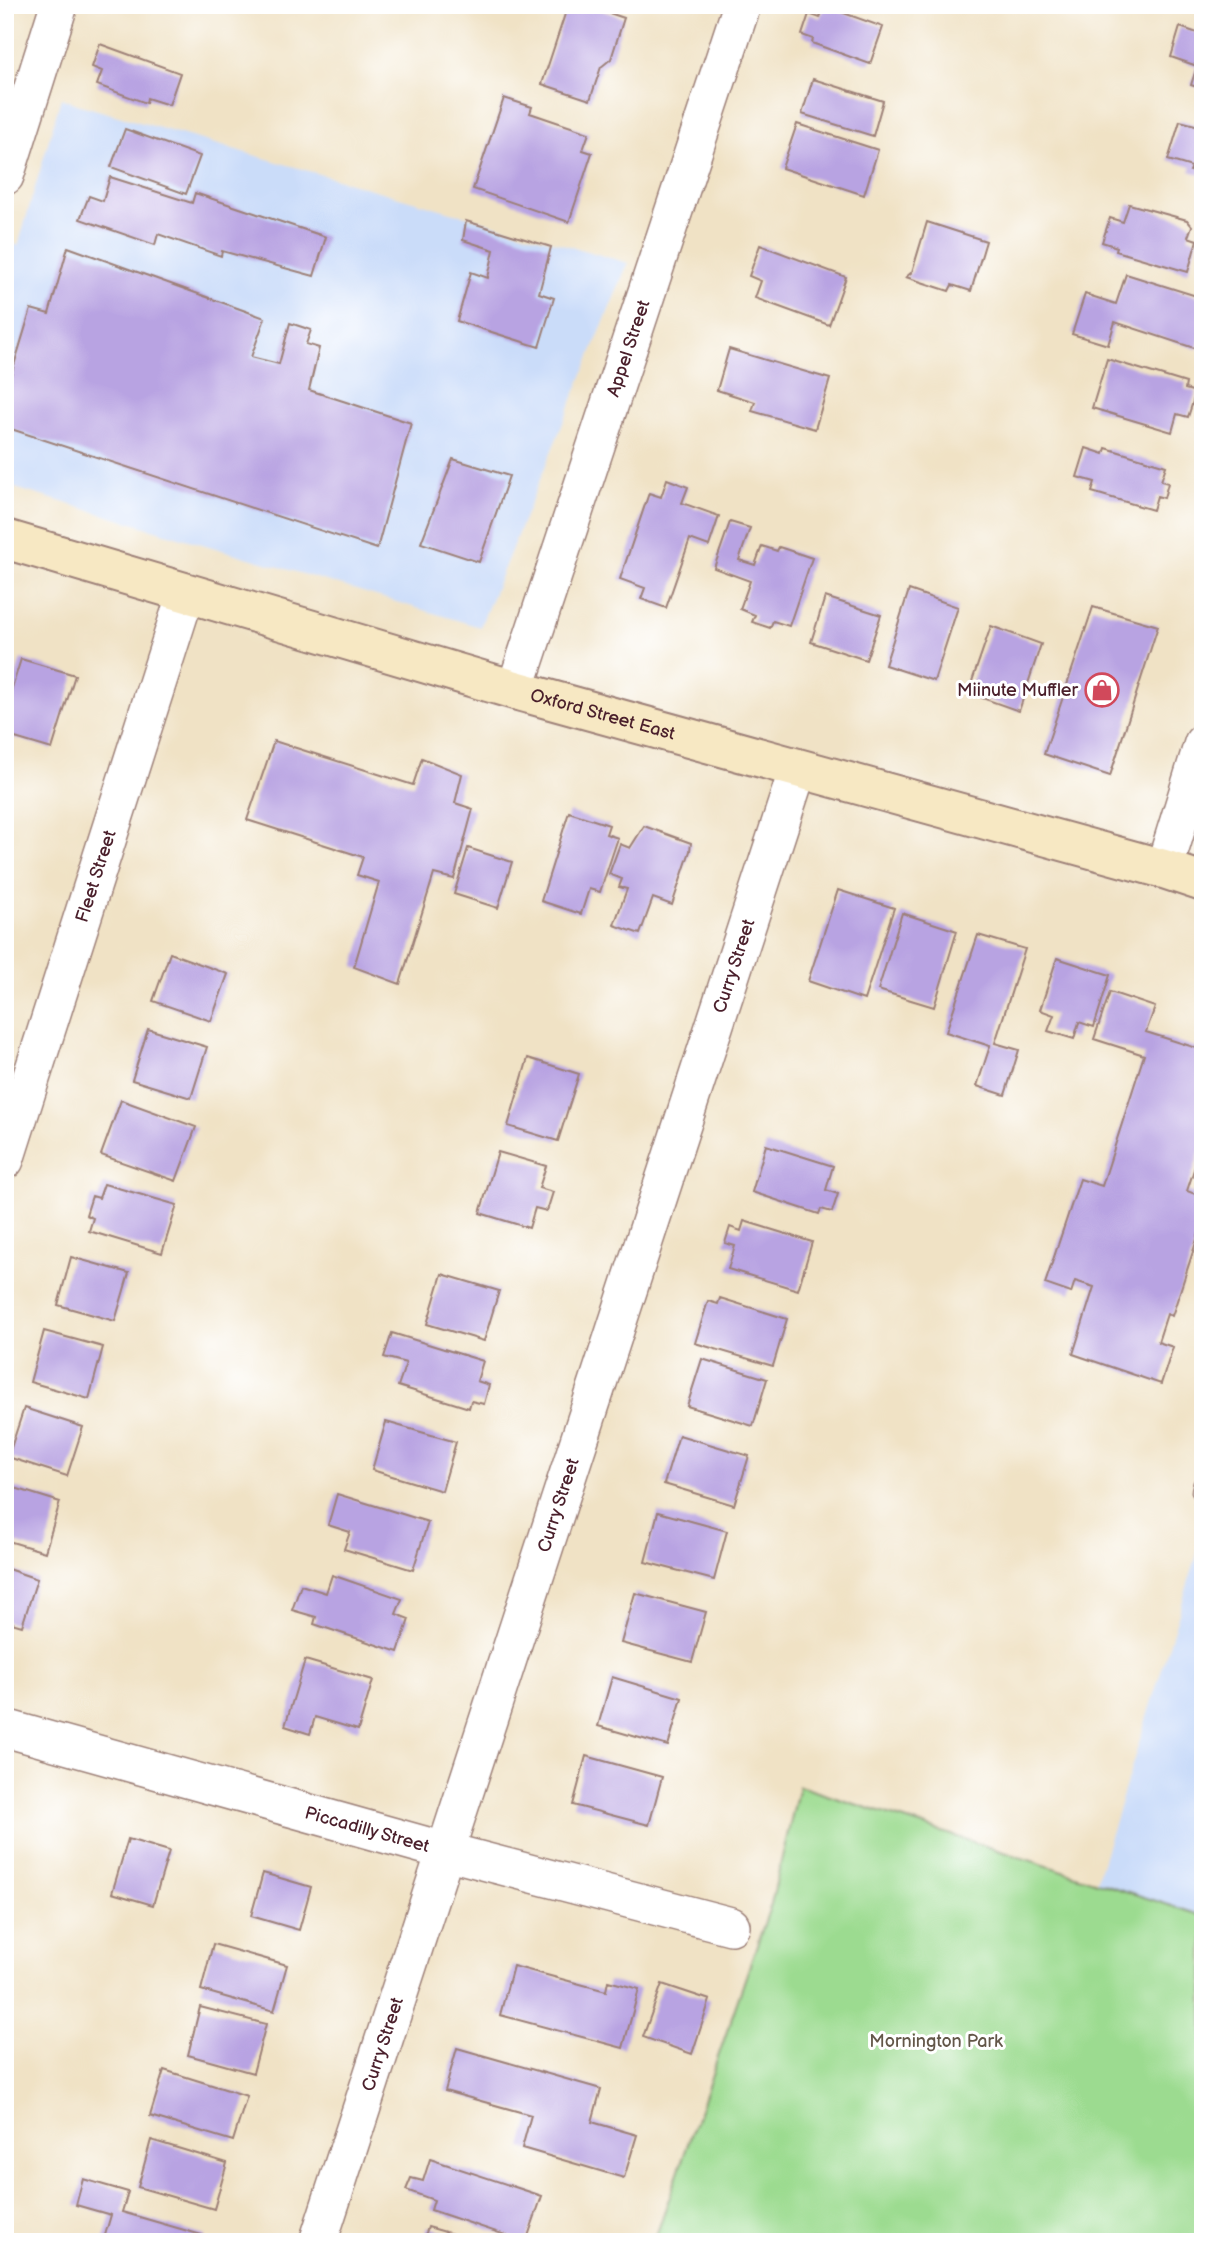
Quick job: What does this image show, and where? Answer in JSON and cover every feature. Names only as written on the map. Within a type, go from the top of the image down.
[{"type":"main road","name":"Oxford Street East","points":[[5,539],[515,690],[1203,881]]},
{"type":"street","points":[[5,176],[59,5]]},
{"type":"street","name":"Appel Street","points":[[515,690],[742,5]]},
{"type":"street","name":"Fleet Street","points":[[5,1160],[186,593]]},
{"type":"street","points":[[1164,869],[1203,743]]},
{"type":"street","name":"Curry Street","points":[[318,2242],[798,769]]},
{"type":"street","name":"Piccadilly Street","points":[[5,1728],[445,1851],[731,1926]]},
{"type":"shaded area","points":[[61,98],[628,263],[480,627],[5,485],[5,239],[18,246]]},
{"type":"shaded area","points":[[1203,1535],[1203,1916],[1096,1882]]},
{"type":"green space","name":"Mornington Park","points":[[799,1786],[1203,1916],[1203,2242],[654,2242],[771,1904]]},
{"type":"building","points":[[568,5],[586,5],[624,18],[611,59],[601,67],[590,100],[542,84]]},
{"type":"building","points":[[824,6],[883,27],[870,64],[812,43],[813,39],[802,35],[809,14],[820,18]]},
{"type":"building","points":[[1180,27],[1203,35],[1203,89],[1191,85],[1197,66],[1171,57]]},
{"type":"building","points":[[100,44],[180,73],[169,105],[147,98],[146,103],[97,85],[102,71],[92,67]]},
{"type":"building","points":[[813,79],[883,101],[873,136],[802,114]]},
{"type":"building","points":[[504,98],[532,107],[530,113],[589,133],[583,150],[592,153],[569,222],[473,189]]},
{"type":"building","points":[[1180,121],[1203,127],[1203,175],[1190,171],[1192,167],[1168,160]]},
{"type":"building","points":[[797,124],[878,150],[864,195],[782,168]]},
{"type":"building","points":[[125,129],[200,156],[186,194],[111,167]]},
{"type":"building","points":[[110,177],[192,203],[195,193],[326,237],[314,276],[222,251],[221,256],[158,234],[155,245],[80,219],[89,196],[103,201]]},
{"type":"building","points":[[1129,204],[1187,220],[1192,226],[1188,237],[1197,240],[1188,272],[1116,251],[1117,247],[1102,242],[1110,218],[1123,222]]},
{"type":"building","points":[[466,221],[551,247],[539,293],[554,298],[539,347],[457,321],[471,272],[488,278],[494,250],[463,240]]},
{"type":"building","points":[[927,222],[986,241],[971,291],[952,285],[949,291],[906,277],[912,272]]},
{"type":"building","points":[[760,245],[846,277],[829,325],[755,298],[761,281],[749,276]]},
{"type":"building","points":[[68,247],[265,318],[251,357],[279,364],[290,323],[311,330],[306,344],[319,348],[309,390],[411,423],[377,549],[5,427],[5,395],[31,309],[49,314]]},
{"type":"building","points":[[1126,274],[1203,298],[1203,331],[1197,349],[1115,322],[1108,345],[1072,334],[1085,294],[1116,304]]},
{"type":"building","points":[[729,349],[830,379],[815,429],[752,411],[755,402],[717,390]]},
{"type":"building","points":[[1107,359],[1186,383],[1185,389],[1196,392],[1188,417],[1177,414],[1172,432],[1092,408]]},
{"type":"building","points":[[1086,448],[1104,454],[1106,448],[1166,466],[1161,481],[1168,483],[1164,498],[1157,496],[1153,510],[1092,492],[1095,482],[1077,477]]},
{"type":"building","points":[[453,459],[509,476],[479,562],[421,543]]},
{"type":"building","points":[[667,479],[688,487],[682,503],[719,516],[709,546],[690,539],[666,608],[641,599],[645,588],[620,579],[649,493],[661,497]]},
{"type":"building","points":[[730,522],[750,528],[739,560],[755,565],[762,546],[777,551],[779,547],[812,558],[789,626],[773,621],[770,628],[752,622],[755,615],[740,609],[750,581],[714,568]]},
{"type":"building","points":[[909,590],[958,607],[934,681],[885,665]]},
{"type":"building","points":[[825,597],[881,615],[866,660],[811,642]]},
{"type":"building","name":"Miinute Muffler","points":[[1093,607],[1158,626],[1110,776],[1044,754]]},
{"type":"building","points":[[991,626],[1041,644],[1019,711],[968,693]]},
{"type":"building","points":[[21,659],[75,675],[52,749],[5,735],[5,710]]},
{"type":"building","points":[[274,741],[413,785],[422,758],[462,774],[455,803],[473,809],[454,879],[434,874],[400,984],[354,967],[379,882],[357,875],[363,857],[247,820]]},
{"type":"building","points":[[569,812],[609,825],[606,834],[618,838],[600,892],[589,889],[581,914],[541,901]]},
{"type":"building","points":[[644,826],[691,843],[672,905],[653,898],[640,934],[614,925],[627,889],[619,887],[622,879],[609,874],[620,844],[630,848]]},
{"type":"building","points":[[468,848],[512,862],[498,908],[454,894]]},
{"type":"building","points":[[838,890],[894,908],[864,1000],[808,981]]},
{"type":"building","points":[[902,913],[957,931],[934,1007],[878,990]]},
{"type":"building","points":[[978,935],[1025,949],[995,1043],[1019,1050],[1005,1095],[977,1086],[990,1046],[946,1032]]},
{"type":"building","points":[[170,953],[228,974],[211,1021],[153,1001]]},
{"type":"building","points":[[1057,958],[1110,975],[1094,1027],[1079,1022],[1074,1039],[1048,1031],[1054,1015],[1040,1010]]},
{"type":"building","points":[[1110,992],[1155,1007],[1146,1032],[1203,1050],[1203,1142],[1187,1191],[1203,1197],[1203,1221],[1172,1316],[1167,1314],[1158,1342],[1173,1347],[1161,1384],[1073,1354],[1094,1287],[1075,1281],[1071,1293],[1045,1284],[1080,1179],[1102,1186],[1144,1055],[1094,1039]]},
{"type":"building","points":[[148,1029],[207,1047],[191,1098],[132,1080]]},
{"type":"building","points":[[528,1058],[579,1074],[558,1141],[508,1126]]},
{"type":"building","points":[[121,1100],[196,1127],[176,1181],[101,1155]]},
{"type":"building","points":[[766,1145],[833,1166],[826,1190],[838,1194],[832,1212],[821,1209],[819,1214],[752,1192]]},
{"type":"building","points":[[498,1152],[546,1166],[539,1188],[553,1192],[547,1211],[535,1208],[529,1228],[480,1213]]},
{"type":"building","points":[[104,1184],[177,1205],[162,1253],[89,1231],[93,1218],[86,1215],[92,1196],[99,1198]]},
{"type":"building","points":[[744,1221],[812,1242],[798,1290],[728,1269],[735,1246],[725,1243],[730,1227],[741,1231]]},
{"type":"building","points":[[71,1257],[129,1273],[115,1321],[58,1305]]},
{"type":"building","points":[[442,1274],[499,1291],[484,1341],[427,1324]]},
{"type":"building","points":[[720,1298],[787,1319],[773,1366],[695,1343],[708,1301],[718,1304]]},
{"type":"building","points":[[44,1331],[103,1347],[89,1399],[30,1382]]},
{"type":"building","points":[[392,1333],[483,1361],[477,1381],[489,1385],[484,1404],[471,1401],[469,1408],[398,1386],[406,1363],[384,1357]]},
{"type":"building","points":[[702,1359],[767,1379],[753,1426],[687,1406]]},
{"type":"building","points":[[24,1408],[83,1427],[67,1476],[8,1457]]},
{"type":"building","points":[[386,1422],[456,1442],[442,1491],[372,1470]]},
{"type":"building","points":[[679,1435],[749,1456],[734,1505],[664,1484]]},
{"type":"building","points":[[5,1485],[60,1502],[45,1552],[5,1540]]},
{"type":"building","points":[[337,1494],[428,1522],[413,1570],[344,1549],[350,1532],[328,1525]]},
{"type":"building","points":[[658,1512],[727,1531],[714,1580],[645,1562]]},
{"type":"building","points":[[5,1568],[37,1579],[22,1626],[5,1621]]},
{"type":"building","points":[[332,1575],[402,1599],[396,1614],[409,1619],[398,1652],[314,1624],[316,1617],[292,1610],[301,1585],[326,1593]]},
{"type":"building","points":[[635,1593],[706,1612],[692,1662],[621,1643]]},
{"type":"building","points":[[305,1660],[373,1680],[358,1730],[315,1717],[310,1734],[285,1726]]},
{"type":"building","points":[[612,1677],[682,1698],[668,1746],[598,1726]]},
{"type":"building","points":[[586,1756],[662,1777],[649,1825],[573,1805]]},
{"type":"building","points":[[128,1839],[169,1851],[153,1905],[112,1893]]},
{"type":"building","points":[[263,1873],[311,1887],[299,1930],[251,1916]]},
{"type":"building","points":[[213,1944],[287,1965],[274,2011],[201,1990]]},
{"type":"building","points":[[513,1966],[606,1991],[608,1981],[639,1989],[623,2048],[500,2015]]},
{"type":"building","points":[[662,1984],[710,2000],[692,2054],[643,2037]]},
{"type":"building","points":[[200,2007],[266,2024],[253,2073],[188,2055]]},
{"type":"building","points":[[457,2048],[601,2089],[592,2122],[637,2135],[624,2178],[522,2148],[531,2115],[445,2091]]},
{"type":"building","points":[[164,2070],[247,2096],[233,2141],[150,2116]]},
{"type":"building","points":[[151,2140],[227,2163],[214,2209],[138,2187]]},
{"type":"building","points":[[430,2159],[542,2196],[526,2242],[431,2210],[434,2200],[406,2190],[411,2178],[423,2181]]},
{"type":"building","points":[[83,2179],[128,2192],[122,2212],[205,2236],[204,2242],[103,2242],[111,2215],[76,2205]]},
{"type":"building","points":[[428,2227],[477,2241],[477,2242],[423,2242]]},
{"type":"place","name":"Miinute Muffler","points":[[1102,690]]}]
